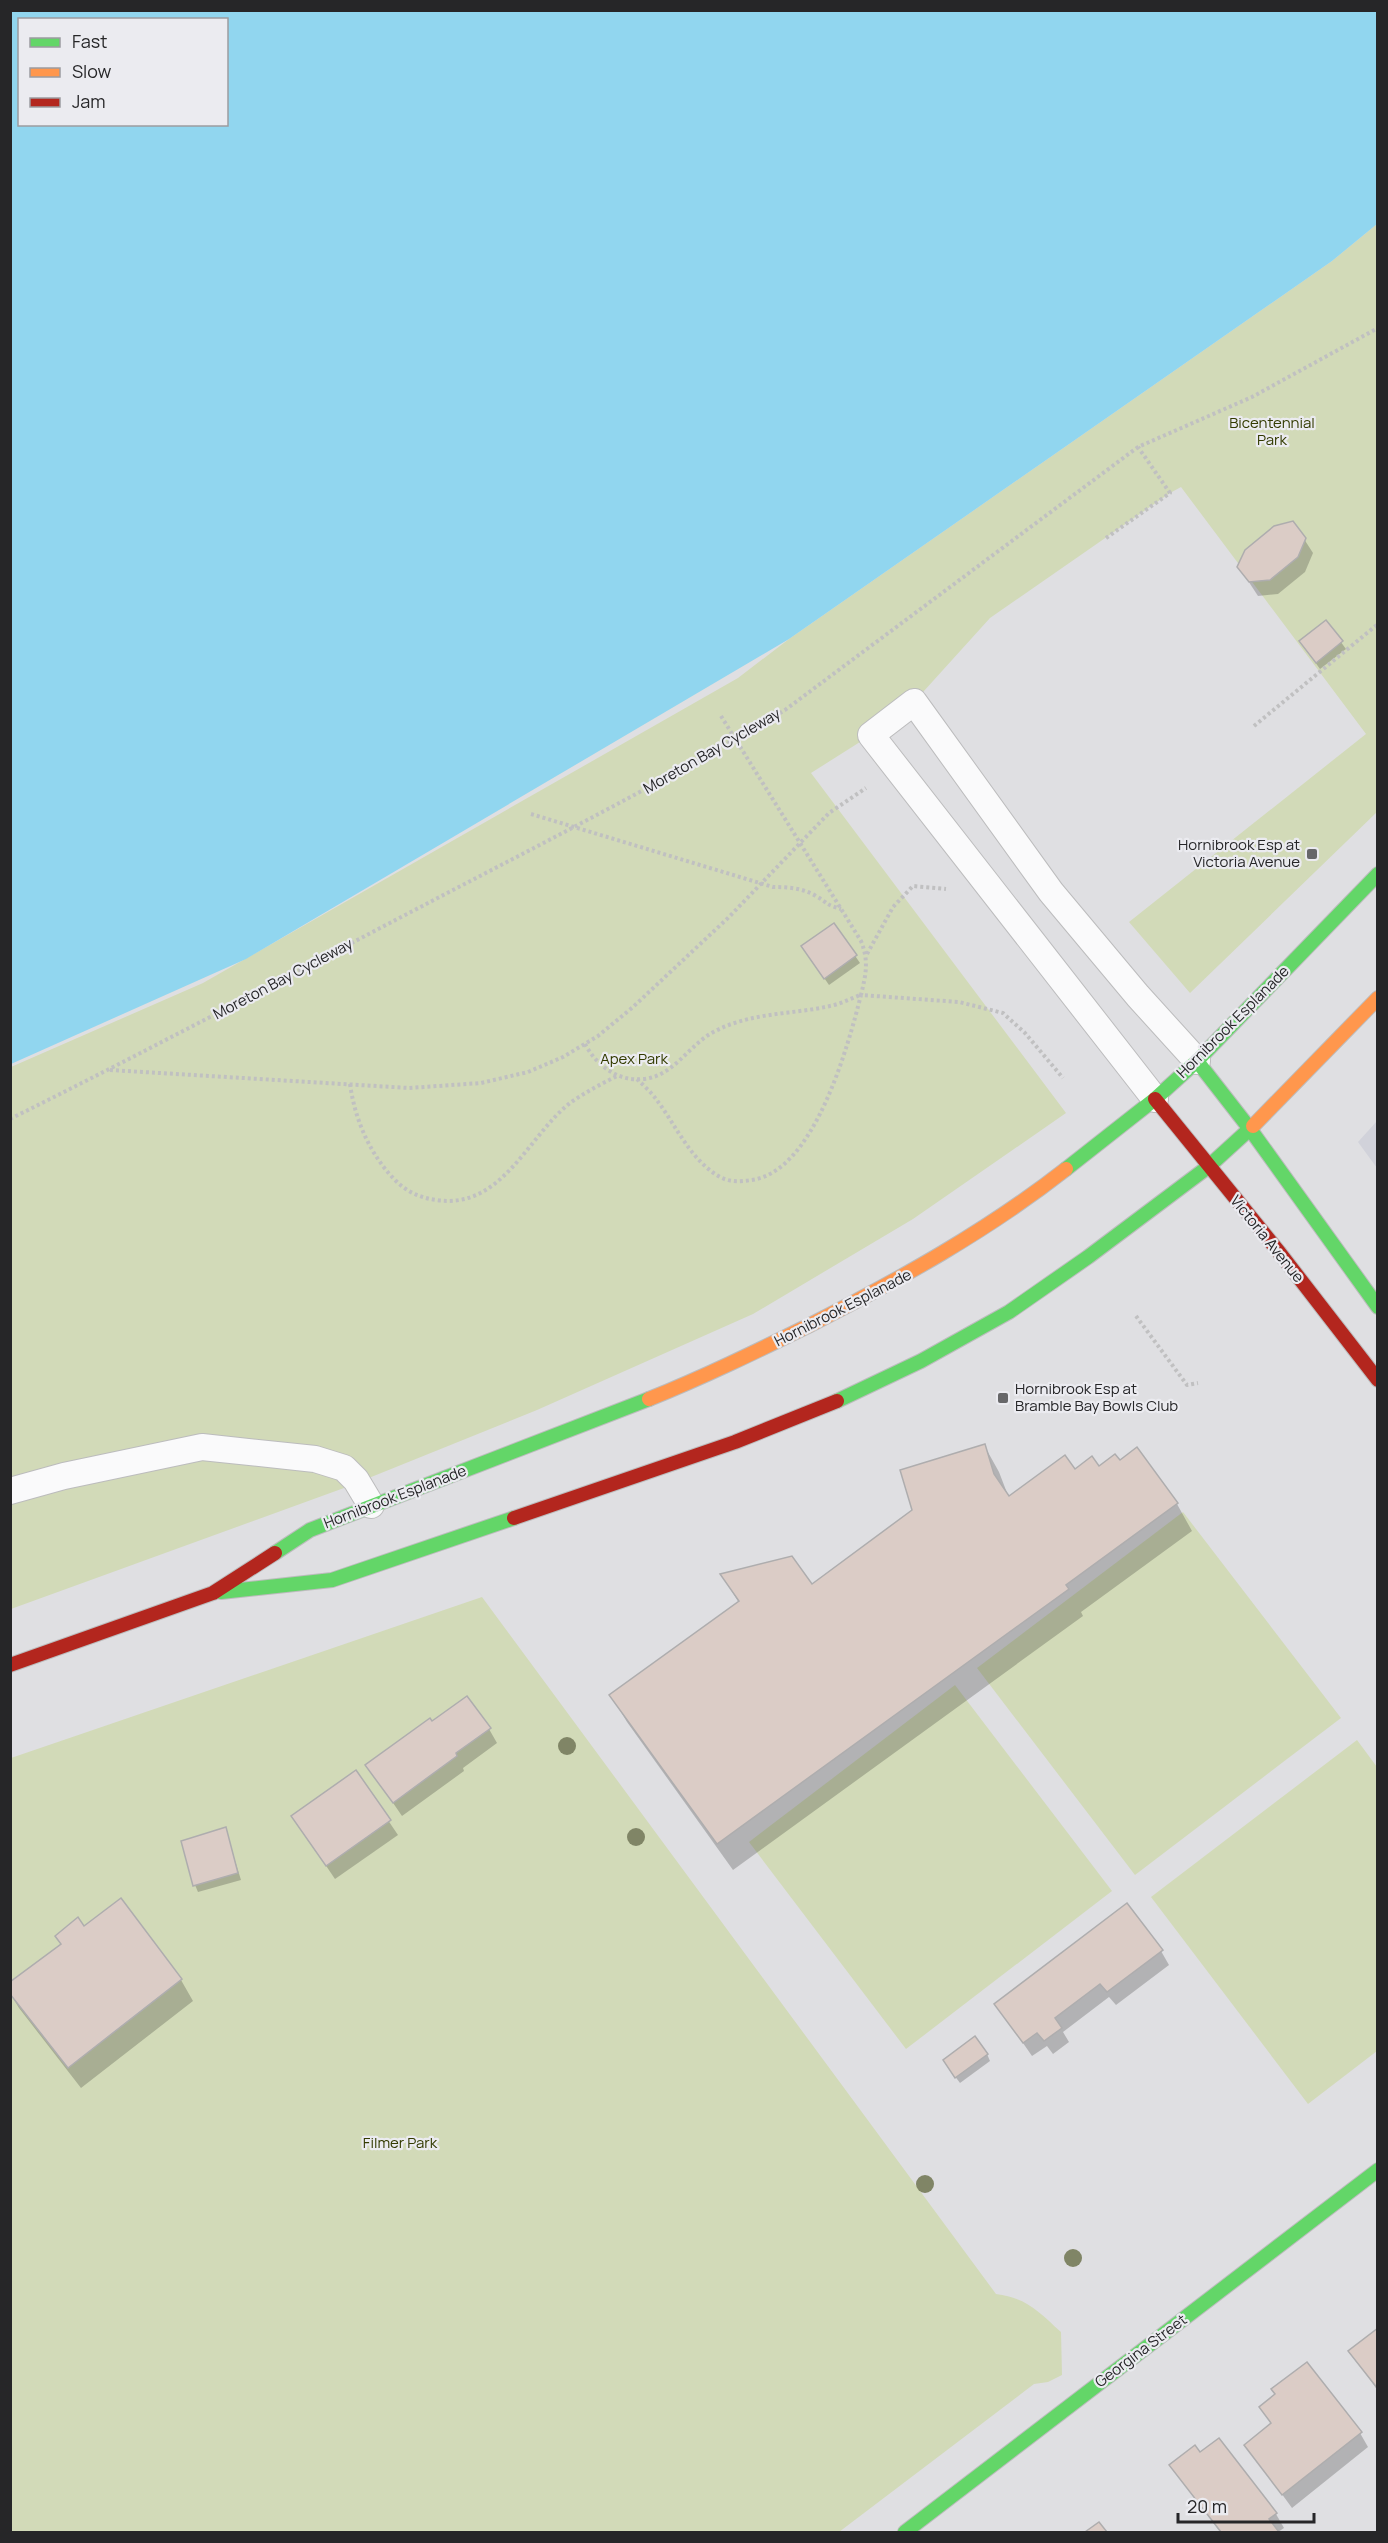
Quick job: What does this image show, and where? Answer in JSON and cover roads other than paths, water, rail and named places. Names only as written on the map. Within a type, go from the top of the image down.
[{"type":"main road","name":"Hornibrook Esplanade","points":[[213,1593],[310,1530],[653,1397],[735,1362],[825,1319],[957,1246],[1030,1197],[1155,1099],[1197,1061],[1377,874]]},
{"type":"main road","name":"Hornibrook Esplanade","points":[[10,1665],[213,1593],[332,1580],[735,1442],[826,1406],[921,1361],[1009,1312],[1088,1257],[1208,1167],[1250,1129],[1377,998]]},
{"type":"main road","points":[[1197,1061],[1250,1129],[1377,1307]]},
{"type":"main road","name":"Victoria Avenue","points":[[1155,1099],[1279,1252],[1377,1380]]},
{"type":"main road","name":"Georgina Street","points":[[905,2532],[1377,2170]]},
{"type":"lane","points":[[1155,1099],[871,735],[914,702],[1051,892],[1138,996],[1197,1061]]},
{"type":"lane","points":[[10,1491],[64,1476],[202,1447],[315,1459],[344,1468],[356,1480],[371,1505]]},
{"type":"water","points":[[11,10],[1377,11],[1377,224],[1332,261],[789,639],[246,959],[11,1064]]},
{"type":"place","name":"Hornibrook Esp at Victoria Avenue","points":[[1312,854]]},
{"type":"place","name":"Hornibrook Esp at Bramble Bay Bowls Club","points":[[1003,1398]]},
{"type":"park label","name":"Bicentennial Park","points":[[1272,432]]},
{"type":"park label","name":"Apex Park","points":[[634,1059]]},
{"type":"park label","name":"Filmer Park","points":[[400,2143]]}]
